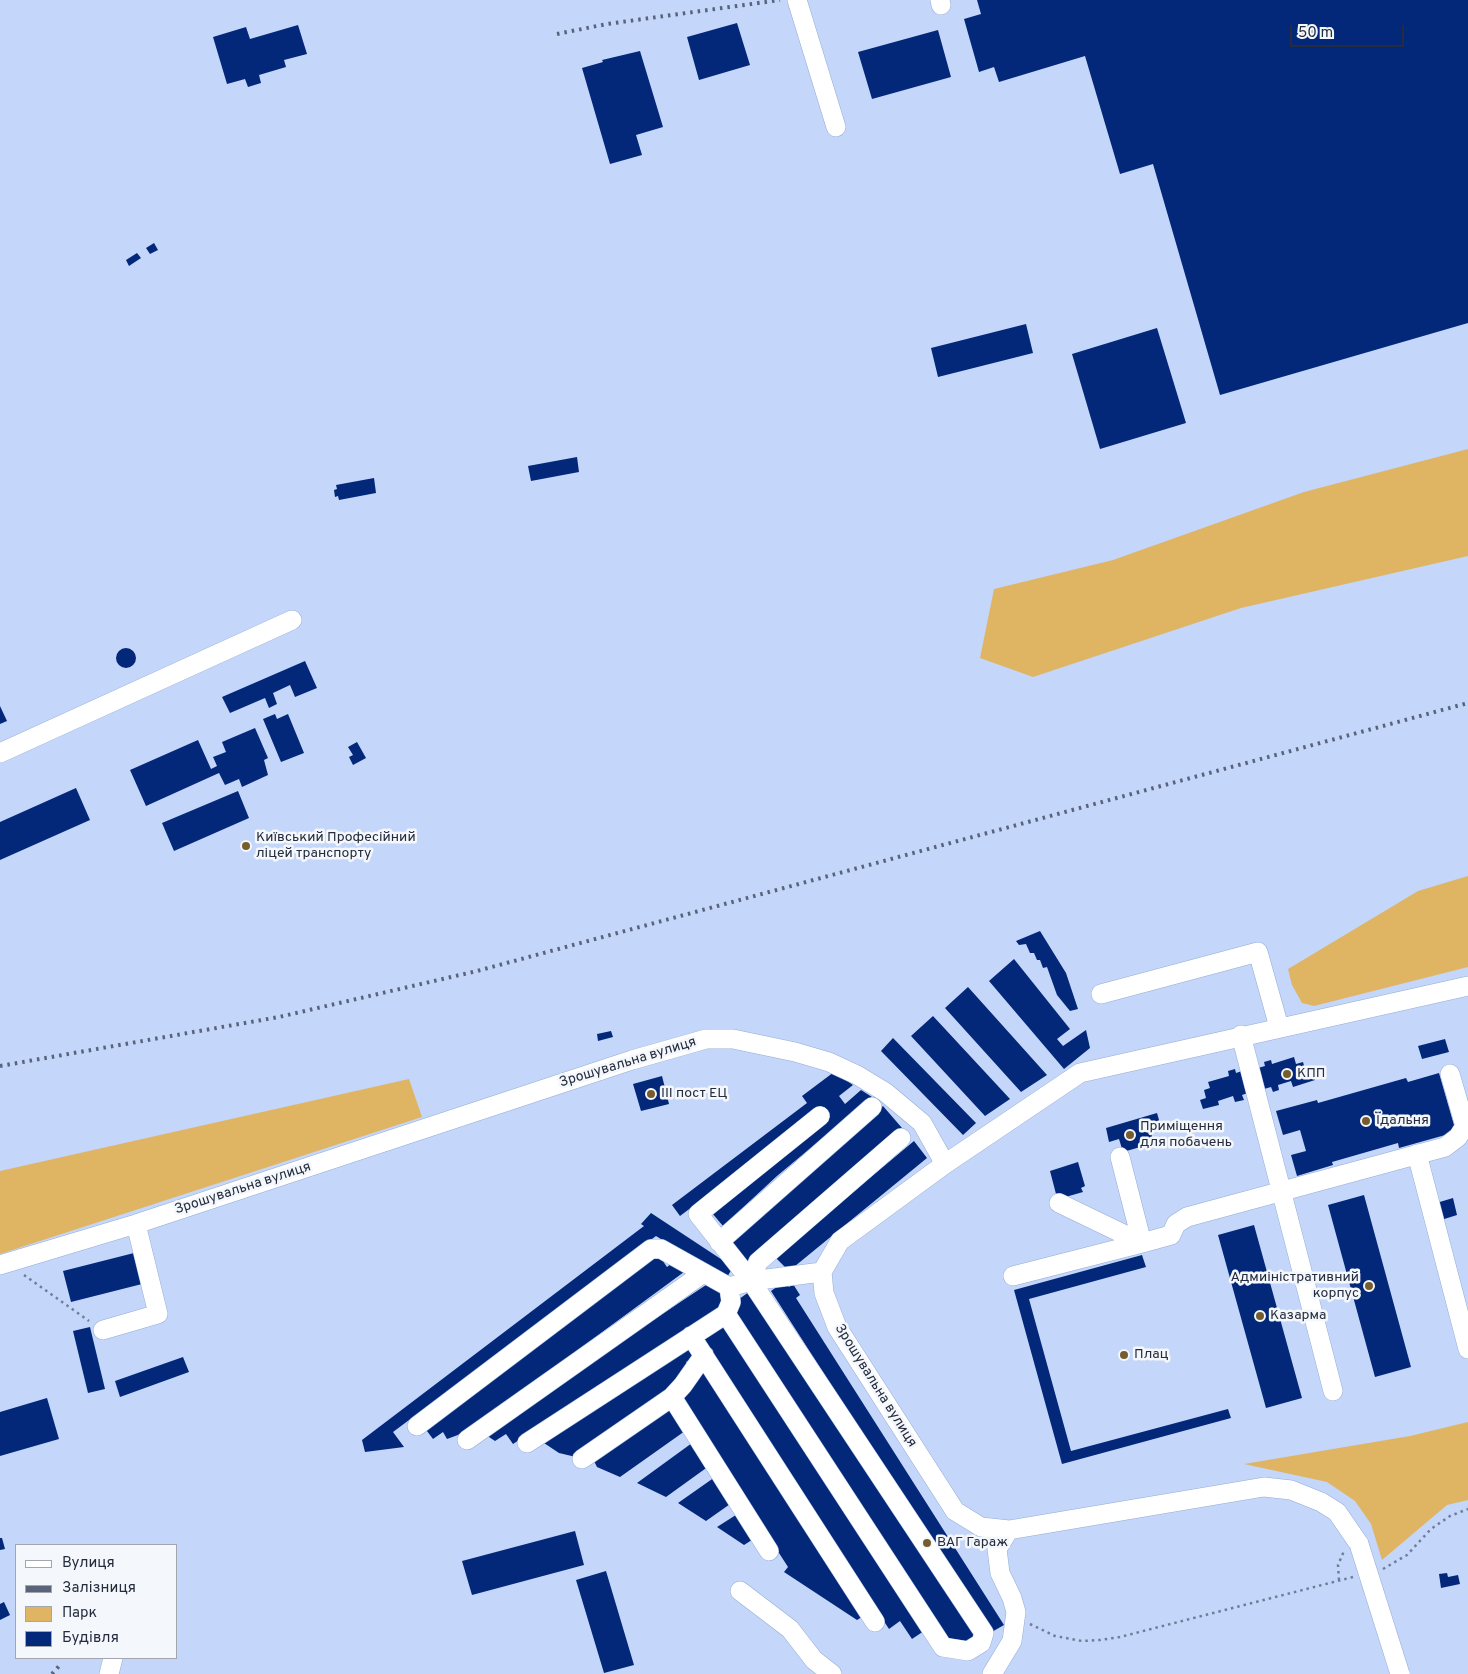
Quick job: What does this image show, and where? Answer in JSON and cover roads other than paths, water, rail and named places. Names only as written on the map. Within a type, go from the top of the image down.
[{"type":"street","points":[[797,0],[836,127]]},
{"type":"street","points":[[0,753],[292,620]]},
{"type":"street","points":[[1101,994],[1258,952],[1279,1027]]},
{"type":"street","points":[[417,1426],[651,1249],[661,1249],[702,1274],[730,1287],[751,1281],[822,1272],[840,1240],[944,1164],[1080,1072],[1468,986]]},
{"type":"street","points":[[1241,1035],[1333,1391]]},
{"type":"street","name":"Зрошувальна вулиця","points":[[3,1264],[136,1224],[614,1066],[706,1039],[733,1039],[795,1052],[829,1062],[857,1075],[885,1092],[922,1123],[944,1164]]},
{"type":"street","points":[[1014,1276],[1172,1235],[1176,1224],[1187,1217],[1445,1147],[1458,1137],[1464,1126],[1450,1074]]},
{"type":"street","points":[[719,1242],[872,1107]]},
{"type":"street","points":[[726,1314],[943,1647],[968,1651],[981,1643],[984,1633],[751,1281],[698,1214],[820,1116]]},
{"type":"street","points":[[751,1281],[758,1262],[901,1138]]},
{"type":"street","points":[[1417,1154],[1468,1349]]},
{"type":"street","points":[[1120,1158],[1142,1243]]},
{"type":"street","points":[[1059,1203],[1142,1243]]},
{"type":"street","points":[[103,1330],[158,1314],[136,1224]]},
{"type":"street","name":"Зрошувальна вулиця","points":[[822,1272],[824,1293],[837,1327],[955,1511],[981,1527],[1009,1530],[1264,1487],[1291,1490],[1321,1502],[1336,1512],[1359,1544],[1400,1674]]},
{"type":"street","points":[[467,1440],[702,1274]]},
{"type":"street","points":[[527,1443],[726,1314],[731,1302],[730,1287]]},
{"type":"street","points":[[692,1336],[876,1622]]},
{"type":"street","points":[[582,1459],[672,1397],[704,1355]]},
{"type":"street","points":[[672,1397],[769,1551]]},
{"type":"street","points":[[992,1674],[1012,1641],[1016,1612],[1012,1598],[1000,1573],[997,1549],[1009,1530]]},
{"type":"street","points":[[740,1590],[790,1629],[814,1660],[832,1674]]},
{"type":"street","points":[[109,1674],[113,1659]]},
{"type":"railway","points":[[557,34],[607,24],[780,0]]},
{"type":"railway","points":[[0,1066],[279,1017],[477,971],[1468,703]]},
{"type":"railway","points":[[52,1674],[59,1666]]},
{"type":"place","name":"Київський Професійний ліцей транспорту","points":[[246,846]]},
{"type":"place","name":"КПП","points":[[1287,1074]]},
{"type":"place","name":"III пост ЕЦ","points":[[651,1094]]},
{"type":"place","name":"Їдальня","points":[[1366,1121]]},
{"type":"place","name":"Приміщення для побачень","points":[[1130,1135]]},
{"type":"place","name":"Адмиіністративний корпус","points":[[1369,1286]]},
{"type":"place","name":"Казарма","points":[[1260,1316]]},
{"type":"place","name":"Плац","points":[[1124,1355]]},
{"type":"place","name":"ВАГ Гараж","points":[[927,1543]]}]
